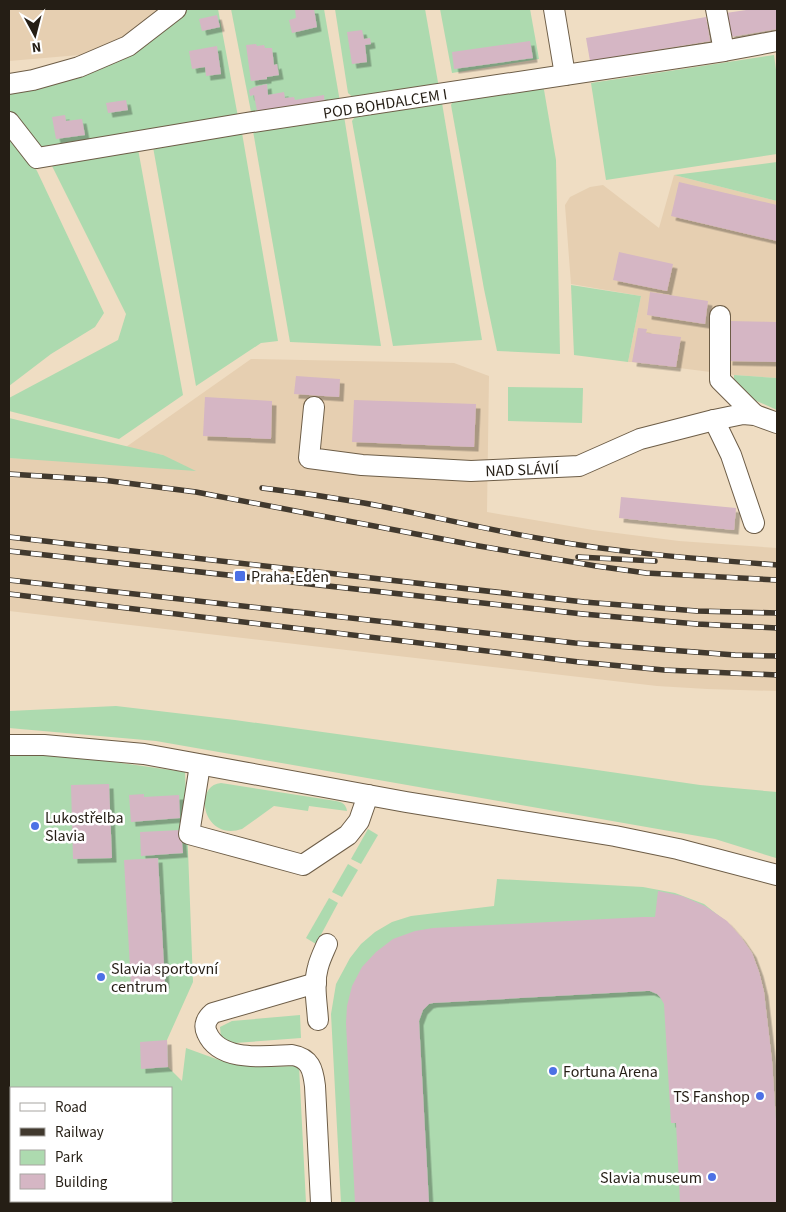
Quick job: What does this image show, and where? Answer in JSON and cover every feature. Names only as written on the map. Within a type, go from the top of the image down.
[{"type":"street","points":[[9,84],[33,80],[78,67],[128,46],[176,9]]},
{"type":"street","points":[[554,9],[565,75]]},
{"type":"street","points":[[716,9],[724,51]]},
{"type":"street","name":"POD BOHDALCEM I","points":[[9,122],[38,158],[246,123],[724,51],[777,41]]},
{"type":"street","points":[[720,316],[720,380],[755,415]]},
{"type":"street","name":"NAD SLÁVIÍ","points":[[314,407],[309,458],[362,465],[471,470],[579,466],[640,439],[743,414],[755,415],[777,423]]},
{"type":"street","points":[[714,420],[731,455],[754,523]]},
{"type":"street","points":[[9,745],[44,745],[144,754],[368,795],[615,836],[678,849],[777,875]]},
{"type":"street","points":[[200,765],[189,834],[303,865],[348,835],[359,821],[368,795]]},
{"type":"street","points":[[318,1020],[316,983],[318,964],[327,944]]},
{"type":"street","points":[[316,983],[213,1013],[206,1022],[205,1028],[216,1046],[228,1052],[251,1057],[292,1055],[298,1056],[309,1064],[314,1073],[322,1203]]},
{"type":"shaded area","points":[[9,9],[167,9],[137,32],[91,54],[9,61]]},
{"type":"shaded area","points":[[674,175],[777,201],[777,378],[734,375],[628,362],[641,296],[571,284],[565,205],[570,197],[590,187],[603,185],[659,228]]},
{"type":"shaded area","points":[[251,359],[454,363],[489,376],[487,512],[593,530],[679,541],[777,548],[777,691],[657,686],[9,611],[9,458],[163,455],[126,447]]},
{"type":"green space","points":[[184,9],[218,9],[238,117],[48,148],[37,145],[9,111],[9,88],[36,85]]},
{"type":"green space","points":[[231,9],[324,9],[340,102],[252,117]]},
{"type":"green space","points":[[335,9],[425,9],[439,88],[357,101],[348,93]]},
{"type":"green space","points":[[440,9],[530,9],[539,59],[452,73]]},
{"type":"green space","points":[[774,55],[777,77],[777,154],[606,180],[591,83]]},
{"type":"green space","points":[[543,84],[556,160],[560,354],[497,351],[451,105],[455,97]]},
{"type":"green space","points":[[442,103],[482,340],[393,346],[352,121],[357,114]]},
{"type":"green space","points":[[344,116],[381,346],[290,342],[253,131]]},
{"type":"green space","points":[[9,130],[37,171],[104,313],[95,327],[51,354],[9,386]]},
{"type":"green space","points":[[242,133],[278,341],[261,343],[196,386],[153,147]]},
{"type":"green space","points":[[138,149],[183,395],[119,439],[9,411],[9,398],[118,340],[126,314],[51,164]]},
{"type":"green space","points":[[777,162],[777,201],[674,175]]},
{"type":"green space","points":[[571,285],[641,296],[628,362],[574,355]]},
{"type":"green space","points":[[734,375],[777,378],[777,410],[734,391]]},
{"type":"green space","points":[[508,387],[583,388],[582,423],[508,421]]},
{"type":"green space","points":[[9,418],[163,455],[196,471],[9,458]]},
{"type":"green space","points":[[116,706],[235,720],[700,785],[777,792],[776,858],[715,839],[156,741],[9,728],[9,711]]},
{"type":"green space","name":"Slavia sportovní centrum","points":[[41,754],[93,759],[185,772],[193,982],[167,1040],[168,1067],[182,1081],[186,1048],[219,1060],[254,1067],[299,1066],[306,1203],[9,1203],[9,755]]},
{"type":"green space","points":[[221,783],[338,801],[345,805],[347,811],[309,806],[308,811],[274,806],[242,829],[228,831],[218,828],[210,821],[206,812],[205,802],[207,793],[212,786]]},
{"type":"green space","points":[[368,829],[378,835],[361,864],[351,859]]},
{"type":"green space","points":[[348,864],[358,870],[342,897],[332,892]]},
{"type":"green space","name":"Fortuna Arena","points":[[497,879],[643,887],[675,893],[704,904],[728,923],[765,1002],[777,1129],[777,1203],[341,1203],[331,1014],[336,984],[350,958],[361,944],[375,932],[392,922],[411,916],[494,906]]},
{"type":"green space","points":[[329,898],[338,903],[316,944],[306,938]]},
{"type":"green space","points":[[300,1015],[301,1038],[235,1043],[221,1038],[220,1027],[232,1021]]},
{"type":"building","points":[[295,9],[314,9],[317,27],[292,33],[289,20],[296,18]]},
{"type":"building","points":[[753,9],[777,9],[777,29],[730,37],[726,13]]},
{"type":"building","points":[[217,15],[220,27],[202,31],[199,19]]},
{"type":"building","points":[[706,17],[710,41],[590,61],[586,38]]},
{"type":"building","points":[[362,30],[364,39],[370,38],[371,44],[365,45],[367,62],[352,64],[347,32]]},
{"type":"building","points":[[530,41],[533,58],[454,69],[452,52]]},
{"type":"building","points":[[256,44],[257,46],[264,45],[265,48],[272,48],[274,65],[277,64],[279,75],[251,81],[246,45]]},
{"type":"building","points":[[217,46],[221,74],[206,76],[205,67],[192,69],[189,51]]},
{"type":"building","points":[[267,84],[268,95],[284,92],[285,98],[294,97],[295,100],[324,95],[325,106],[257,111],[254,95],[250,96],[249,90]]},
{"type":"building","points":[[126,100],[128,110],[108,113],[106,103]]},
{"type":"building","points":[[65,115],[66,121],[82,119],[85,135],[56,139],[52,117]]},
{"type":"building","points":[[679,182],[777,205],[777,241],[671,216]]},
{"type":"building","points":[[619,252],[673,264],[667,291],[613,280]]},
{"type":"building","points":[[650,292],[708,301],[705,324],[647,315]]},
{"type":"building","points":[[729,321],[777,322],[777,362],[728,361]]},
{"type":"building","points":[[638,328],[647,329],[646,333],[681,337],[676,367],[632,362]]},
{"type":"building","points":[[296,376],[340,379],[339,397],[294,394]]},
{"type":"building","points":[[205,397],[272,401],[271,439],[203,436]]},
{"type":"building","points":[[354,400],[476,404],[474,447],[352,442]]},
{"type":"building","points":[[621,497],[736,508],[734,530],[619,518]]},
{"type":"building","points":[[109,784],[112,858],[73,859],[71,785]]},
{"type":"building","points":[[144,794],[144,797],[179,795],[180,818],[131,822],[129,795]]},
{"type":"building","points":[[181,830],[183,853],[141,856],[140,832]]},
{"type":"building","points":[[158,858],[165,984],[131,986],[124,860]]},
{"type":"building","name":"Fortuna Arena","points":[[658,891],[682,896],[705,906],[727,921],[752,953],[764,992],[772,1061],[777,1132],[777,1203],[680,1203],[676,1123],[671,1123],[664,1004],[657,994],[646,991],[429,1004],[423,1010],[419,1021],[429,1203],[355,1203],[346,1023],[347,1006],[352,986],[362,967],[376,952],[393,939],[415,931],[433,928],[655,917]]},
{"type":"building","points":[[167,1040],[168,1067],[141,1069],[140,1042]]},
{"type":"railway","points":[[9,474],[103,480],[196,492],[479,546],[646,573],[777,580]]},
{"type":"railway","points":[[262,488],[364,503],[498,531],[572,544],[660,555],[777,565]]},
{"type":"railway","points":[[9,537],[584,602],[697,611],[777,613]]},
{"type":"railway","points":[[9,551],[583,614],[697,624],[777,628]]},
{"type":"railway","points":[[578,557],[655,561]]},
{"type":"railway","points":[[9,580],[575,643],[735,655],[777,656]]},
{"type":"railway","points":[[9,594],[579,662],[664,670],[777,675]]},
{"type":"place","name":"Praha-Eden","points":[[240,576]]},
{"type":"place","name":"Lukostřelba Slavia","points":[[35,826]]},
{"type":"place","name":"Slavia sportovní centrum","points":[[101,977]]},
{"type":"place","name":"Fortuna Arena","points":[[553,1071]]},
{"type":"place","name":"TS Fanshop","points":[[760,1096]]},
{"type":"place","name":"Slavia museum","points":[[712,1177]]}]
